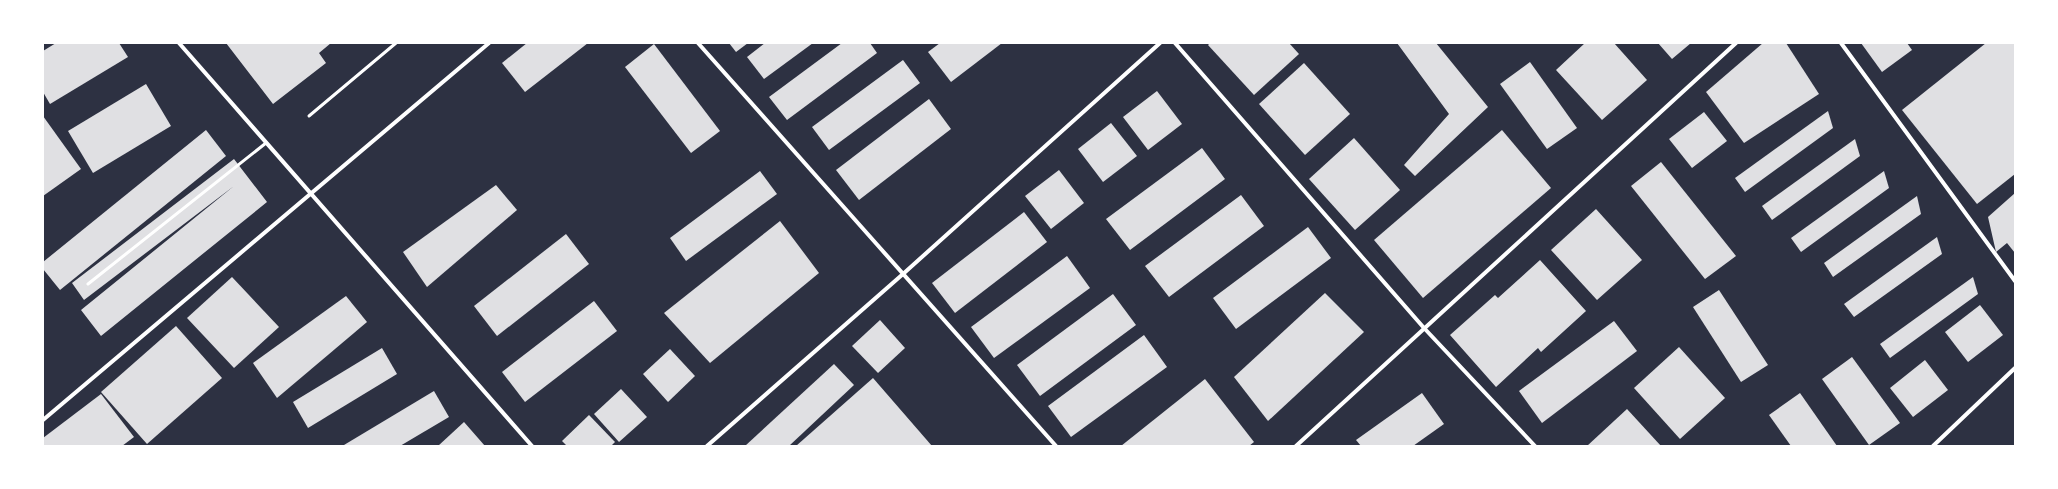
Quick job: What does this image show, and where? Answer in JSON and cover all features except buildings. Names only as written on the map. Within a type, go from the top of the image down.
[{"type":"street","points":[[179,43],[532,446]]},
{"type":"street","points":[[43,420],[489,43]]},
{"type":"street","points":[[698,43],[1056,446]]},
{"type":"street","points":[[707,446],[903,274],[1160,43]]},
{"type":"street","points":[[1175,43],[1424,328],[1534,446]]},
{"type":"street","points":[[1296,446],[1736,43]]},
{"type":"street","points":[[1841,43],[2015,281]]},
{"type":"street","points":[[1933,446],[2015,368]]},
{"type":"lane","points":[[309,116],[396,43]]},
{"type":"lane","points":[[88,284],[266,143]]}]
